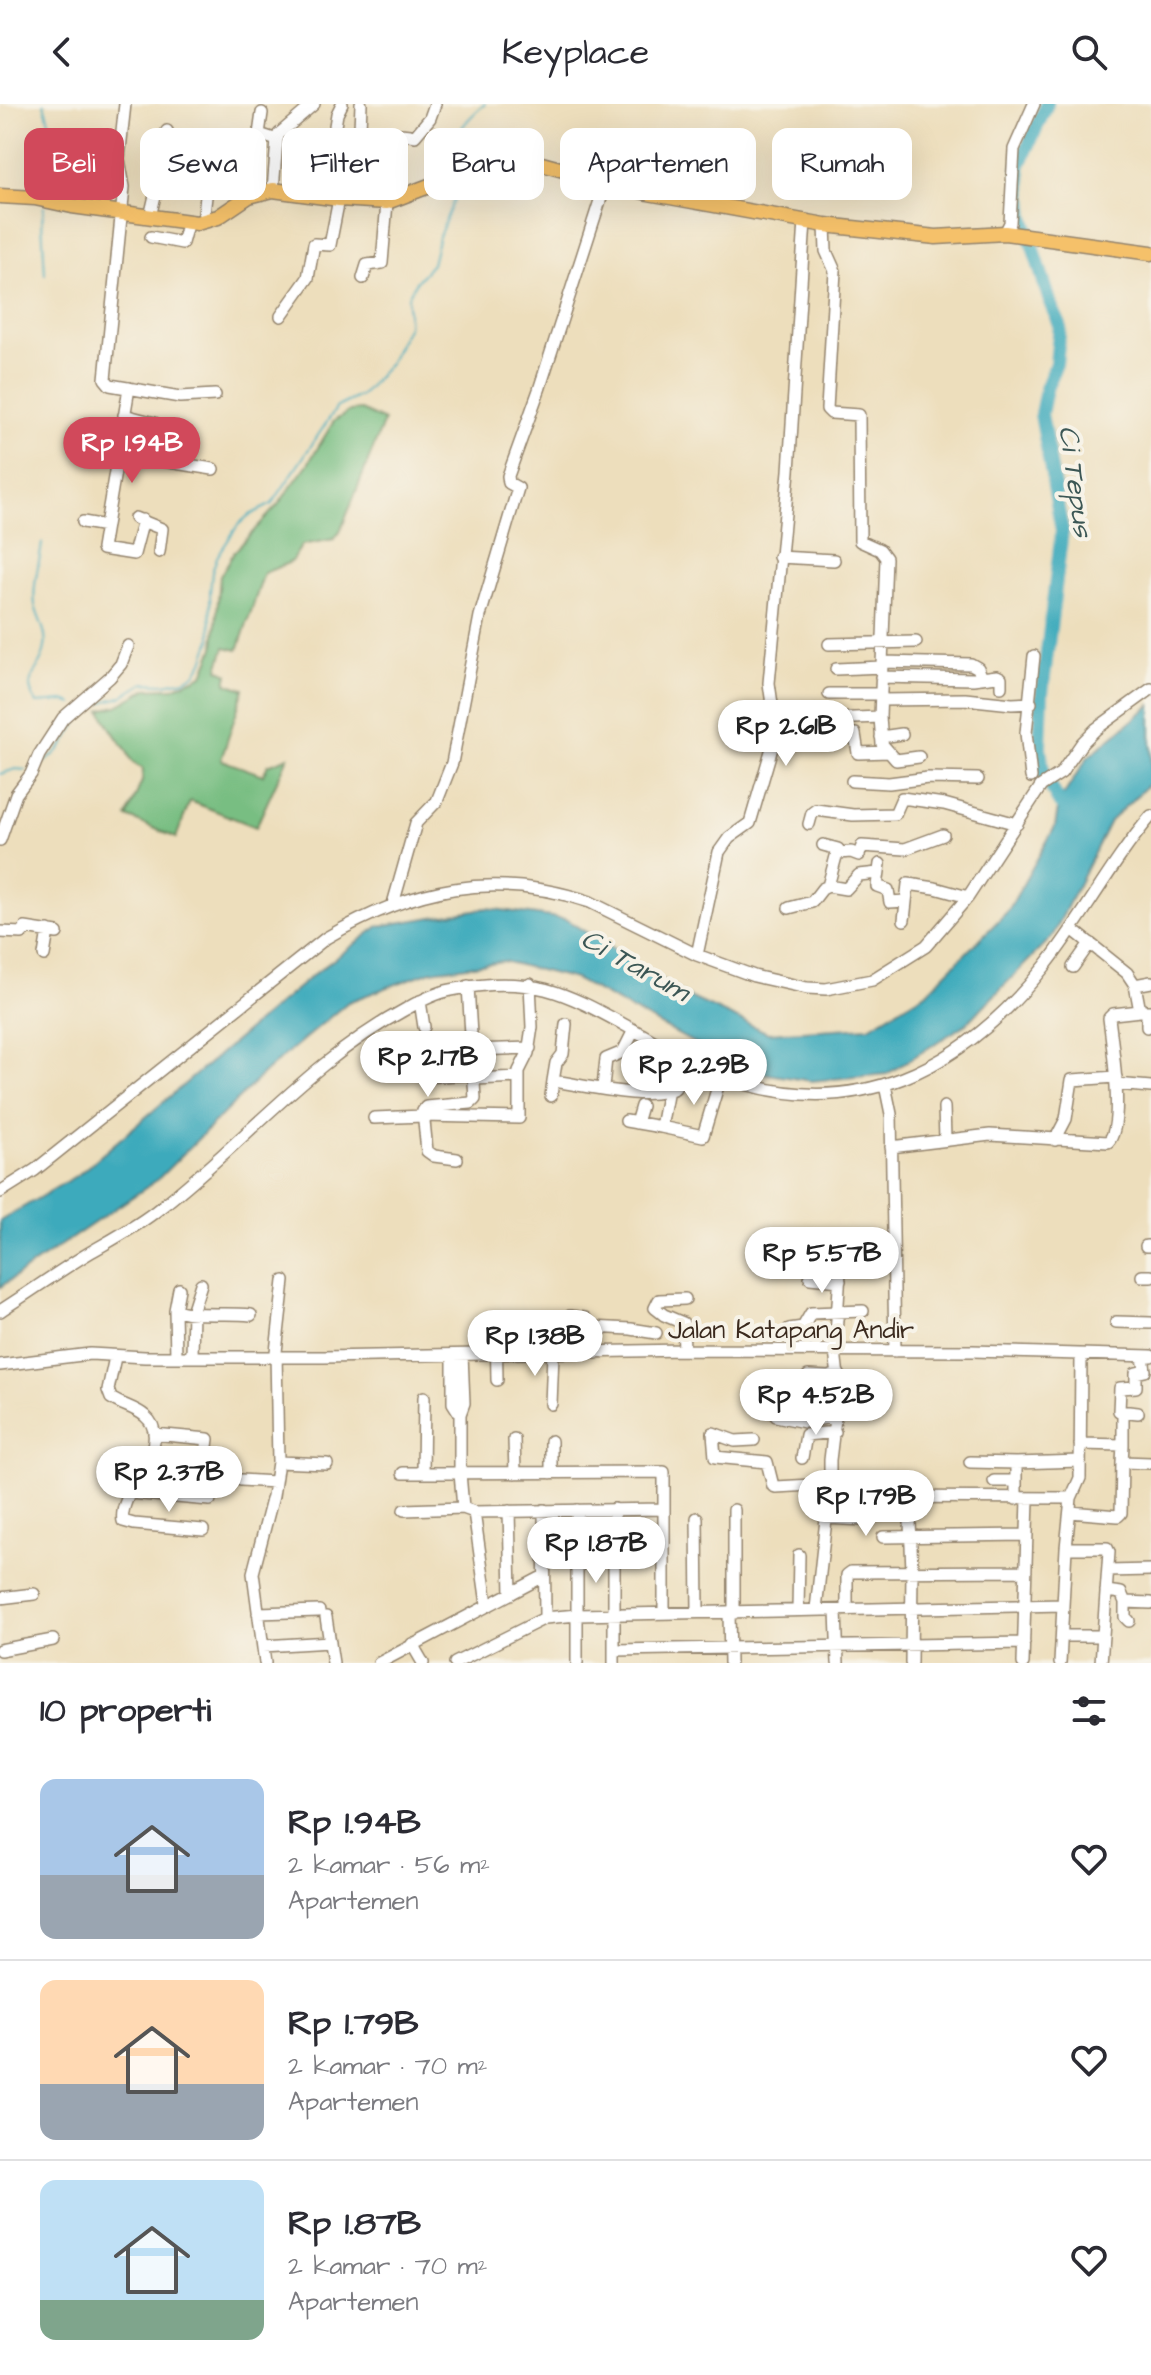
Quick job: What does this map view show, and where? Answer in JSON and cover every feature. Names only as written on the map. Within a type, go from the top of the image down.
[{"type":"main road","points":[[352,200],[387,202],[492,162],[516,157],[560,169]]},
{"type":"main road","points":[[0,196],[203,222],[218,217],[249,196],[273,190],[282,191]]},
{"type":"main road","points":[[687,200],[825,225],[936,237],[1011,234],[1151,253]]},
{"type":"street","points":[[125,104],[119,159],[124,187],[105,379],[110,385],[180,397],[215,395]]},
{"type":"street","points":[[273,190],[279,134],[314,104]]},
{"type":"street","points":[[334,128],[342,104]]},
{"type":"street","points":[[361,104],[360,129],[363,133],[384,135],[396,131],[415,136],[430,118],[435,104]]},
{"type":"street","points":[[1011,234],[1014,149],[1034,104]]},
{"type":"street","points":[[262,113],[259,134],[277,140]]},
{"type":"street","points":[[150,217],[154,200]]},
{"type":"street","points":[[203,222],[206,200]]},
{"type":"street","points":[[281,316],[308,278],[314,244],[330,245],[334,200]]},
{"type":"street","points":[[393,904],[416,823],[437,801],[452,763],[480,616],[518,488],[509,483],[508,476],[600,200]]},
{"type":"street","points":[[363,278],[367,265],[382,263],[387,202]]},
{"type":"street","points":[[151,237],[182,243],[188,221]]},
{"type":"street","points":[[697,955],[719,852],[729,838],[750,823],[771,759],[775,726],[769,683],[789,471],[805,221]]},
{"type":"street","points":[[825,225],[826,251],[835,271],[827,409],[831,413],[859,415],[860,541],[880,550],[886,558],[881,737],[901,782]]},
{"type":"street","points":[[129,388],[102,549],[132,555],[139,519],[162,529],[159,552]]},
{"type":"street","points":[[124,415],[155,423]]},
{"type":"street","points":[[118,454],[213,469]]},
{"type":"street","points":[[83,522],[106,526]]},
{"type":"street","points":[[779,557],[834,560]]},
{"type":"street","points":[[829,644],[916,642]]},
{"type":"street","points":[[0,840],[9,808],[63,718],[116,671],[128,646]]},
{"type":"street","points":[[1031,777],[1026,739],[1034,656]]},
{"type":"street","points":[[836,669],[882,668],[1000,677],[1001,687]]},
{"type":"street","points":[[0,1192],[35,1170],[326,938],[367,914],[393,904],[465,886],[492,884],[546,890],[590,902],[697,955],[754,976],[826,989],[872,980],[926,946],[968,897],[1045,783],[1057,776],[1089,736],[1151,689]]},
{"type":"street","points":[[829,694],[1031,703]]},
{"type":"street","points":[[775,726],[819,710]]},
{"type":"street","points":[[830,719],[880,717]]},
{"type":"street","points":[[833,733],[855,734],[858,753],[919,757]]},
{"type":"street","points":[[881,737],[902,734]]},
{"type":"street","points":[[941,768],[942,774],[951,774],[953,779]]},
{"type":"street","points":[[852,781],[978,779]]},
{"type":"street","points":[[809,824],[816,810],[853,815],[895,814],[902,798],[944,804],[1017,824]]},
{"type":"street","points":[[0,1311],[158,1210],[284,1096],[351,1043],[382,1021],[446,991],[468,986],[530,984],[573,997],[721,1076],[770,1090],[812,1095],[885,1085],[908,1078],[965,1044],[1021,994],[1072,929],[1151,816]]},
{"type":"street","points":[[839,853],[859,855],[862,846],[869,844],[905,849],[943,835]]},
{"type":"street","points":[[823,845],[838,848],[839,853],[828,886]]},
{"type":"street","points":[[789,908],[812,902],[828,886],[846,889],[859,875],[879,869],[877,885],[888,890],[889,902],[905,901]]},
{"type":"street","points":[[904,920],[909,884],[968,897]]},
{"type":"street","points":[[0,932],[22,933],[27,927],[53,932],[44,955]]},
{"type":"street","points":[[1072,929],[1127,973],[1146,1011],[1147,1027]]},
{"type":"street","points":[[1073,967],[1090,943]]},
{"type":"street","points":[[1135,985],[1151,982]]},
{"type":"street","points":[[374,1118],[519,1118],[519,1077],[530,1048],[533,1012],[530,984]]},
{"type":"street","points":[[457,1159],[434,1156],[427,1151],[423,1116],[426,1107],[474,1102],[468,986]]},
{"type":"street","points":[[420,1001],[424,1027]]},
{"type":"street","points":[[891,1147],[990,1135],[1108,1142],[1115,1133],[1116,1080],[1109,1017],[1146,1011]]},
{"type":"street","points":[[551,1096],[556,1063],[563,1054],[566,1024]]},
{"type":"street","points":[[603,1087],[606,1059],[623,1052],[634,1030]]},
{"type":"street","points":[[424,1048],[530,1048]]},
{"type":"street","points":[[553,1081],[652,1094],[675,1088],[683,1057]]},
{"type":"street","points":[[641,1106],[631,1122],[703,1136],[721,1076]]},
{"type":"street","points":[[423,1077],[519,1077]]},
{"type":"street","points":[[1055,1140],[1066,1119],[1072,1080],[1116,1080],[1151,1087]]},
{"type":"street","points":[[885,1085],[890,1107],[895,1351]]},
{"type":"street","points":[[661,1127],[668,1090]]},
{"type":"street","points":[[944,1107],[945,1139]]},
{"type":"street","points":[[816,1609],[835,1432],[839,1374],[835,1351],[846,1245]]},
{"type":"street","points":[[810,1278],[840,1281]]},
{"type":"street","points":[[265,1663],[253,1573],[278,1462],[276,1356],[284,1281]]},
{"type":"street","points":[[192,1356],[193,1314],[201,1284]]},
{"type":"street","points":[[176,1357],[175,1310],[179,1289]]},
{"type":"street","points":[[684,1350],[683,1323],[655,1308],[659,1300],[685,1299]]},
{"type":"street","points":[[175,1310],[193,1314],[251,1315]]},
{"type":"street","points":[[789,1329],[803,1327],[811,1313],[863,1311]]},
{"type":"street","points":[[570,1316],[585,1318],[589,1326],[595,1328],[656,1333]]},
{"type":"street","points":[[1116,1322],[1151,1323]]},
{"type":"street","points":[[496,1324],[497,1380]]},
{"type":"street","points":[[518,1353],[520,1328]]},
{"type":"street","points":[[595,1328],[596,1353]]},
{"type":"street","name":"Jalan Katapang Andir","points":[[0,1365],[90,1354],[176,1357],[684,1350],[1147,1356]]},
{"type":"street","points":[[551,1404],[553,1354]]},
{"type":"street","points":[[457,1355],[464,1403],[460,1414],[460,1473],[487,1604]]},
{"type":"street","points":[[1060,1663],[1066,1548],[1071,1498],[1078,1484],[1080,1461],[1081,1355]]},
{"type":"street","points":[[114,1356],[108,1390],[111,1398],[143,1414],[151,1423],[154,1434],[147,1461],[123,1508],[123,1521],[203,1530]]},
{"type":"street","points":[[1070,1512],[1118,1516],[1121,1513],[1123,1445],[1118,1410],[1120,1388],[1136,1387],[1136,1373],[1145,1371],[1147,1356]]},
{"type":"street","points":[[808,1376],[839,1374]]},
{"type":"street","points":[[423,1473],[424,1397]]},
{"type":"street","points":[[1120,1419],[1138,1413]]},
{"type":"street","points":[[776,1416],[805,1422],[836,1416]]},
{"type":"street","points":[[802,1458],[806,1435],[835,1432]]},
{"type":"street","points":[[754,1440],[735,1441],[713,1433],[714,1456],[767,1462],[773,1486],[776,1487],[830,1484]]},
{"type":"street","points":[[147,1461],[204,1469],[207,1465],[208,1439],[154,1434]]},
{"type":"street","points":[[514,1439],[515,1473]]},
{"type":"street","points":[[551,1441],[551,1473]]},
{"type":"street","points":[[1080,1444],[1123,1445]]},
{"type":"street","points":[[970,1462],[1080,1461]]},
{"type":"street","points":[[278,1462],[327,1464]]},
{"type":"street","points":[[1122,1462],[1151,1463]]},
{"type":"street","points":[[1016,1463],[1015,1481],[1022,1499],[1027,1535],[1023,1663]]},
{"type":"street","points":[[403,1473],[664,1472],[664,1613]]},
{"type":"street","points":[[241,1480],[275,1482]]},
{"type":"street","points":[[994,1481],[1015,1481]]},
{"type":"street","points":[[130,1493],[210,1500]]},
{"type":"street","points":[[826,1518],[865,1520],[867,1497],[1071,1498]]},
{"type":"street","points":[[909,1498],[911,1663]]},
{"type":"street","points":[[614,1509],[615,1657],[838,1645],[1024,1643]]},
{"type":"street","points":[[404,1510],[664,1509]]},
{"type":"street","points":[[544,1510],[545,1618]]},
{"type":"street","points":[[577,1510],[577,1663]]},
{"type":"street","points":[[730,1663],[734,1510]]},
{"type":"street","points":[[509,1511],[511,1594]]},
{"type":"street","points":[[697,1518],[698,1611]]},
{"type":"street","points":[[883,1537],[1027,1535]]},
{"type":"street","points":[[1066,1548],[1107,1549],[1101,1663]]},
{"type":"street","points":[[798,1610],[799,1555]]},
{"type":"street","points":[[1108,1571],[1151,1570]]},
{"type":"street","points":[[838,1663],[841,1610],[847,1575],[851,1572],[1026,1571]]},
{"type":"street","points":[[379,1663],[544,1576]]},
{"type":"street","points":[[1106,1591],[1121,1593],[1125,1602],[1125,1617],[1129,1621]]},
{"type":"street","points":[[0,1598],[34,1594]]},
{"type":"street","points":[[1125,1602],[1151,1603]]},
{"type":"street","points":[[455,1663],[545,1618],[698,1611],[1063,1605]]},
{"type":"street","points":[[258,1613],[322,1614],[333,1663]]},
{"type":"street","points":[[1062,1636],[1102,1636]]},
{"type":"street","points":[[0,1650],[53,1640]]},
{"type":"street","points":[[263,1646],[330,1642]]},
{"type":"street","points":[[412,1644],[423,1663]]},
{"type":"green space","points":[[361,410],[384,421],[340,532],[334,539],[302,545],[291,562],[264,573],[238,650],[225,647],[218,669],[228,674],[226,683],[244,689],[221,760],[263,775],[268,765],[288,757],[256,827],[190,801],[176,838],[127,817],[142,781],[143,769],[131,760],[101,710],[117,706],[147,689],[173,688],[203,675],[214,648],[220,576],[235,551],[277,506],[308,464],[334,421],[350,411]]},
{"type":"water","name":"Ci Tarum","points":[[1151,705],[1151,782],[1110,821],[1052,937],[966,1024],[887,1074],[811,1081],[744,1070],[575,979],[503,961],[431,971],[348,1002],[266,1071],[157,1180],[0,1287],[0,1221],[79,1174],[314,974],[379,926],[487,908],[565,919],[687,996],[768,1033],[869,1027],[926,993],[1008,911],[1055,827],[1059,802],[1088,757]]},
{"type":"waterway","points":[[44,104],[50,128]]},
{"type":"waterway","points":[[462,128],[485,104]]},
{"type":"waterway","name":"Ci Tepus","points":[[1047,104],[1019,167],[1024,217],[1060,325],[1056,364],[1041,414],[1062,531],[1042,693],[1040,747],[1043,772],[1059,802],[1073,815]]},
{"type":"waterway","points":[[42,763],[62,746],[86,707],[121,697],[144,683],[164,684],[185,680],[196,673],[211,639],[210,592],[217,557],[238,525],[248,516],[272,504],[337,407],[362,395],[389,364],[408,326],[408,297],[415,283],[432,264],[454,200]]},
{"type":"waterway","points":[[44,207],[45,275]]},
{"type":"waterway","points":[[42,543],[34,598],[46,642],[30,688],[37,703],[64,701],[73,704]]},
{"type":"waterway","points":[[0,774],[16,769],[26,770]]}]
